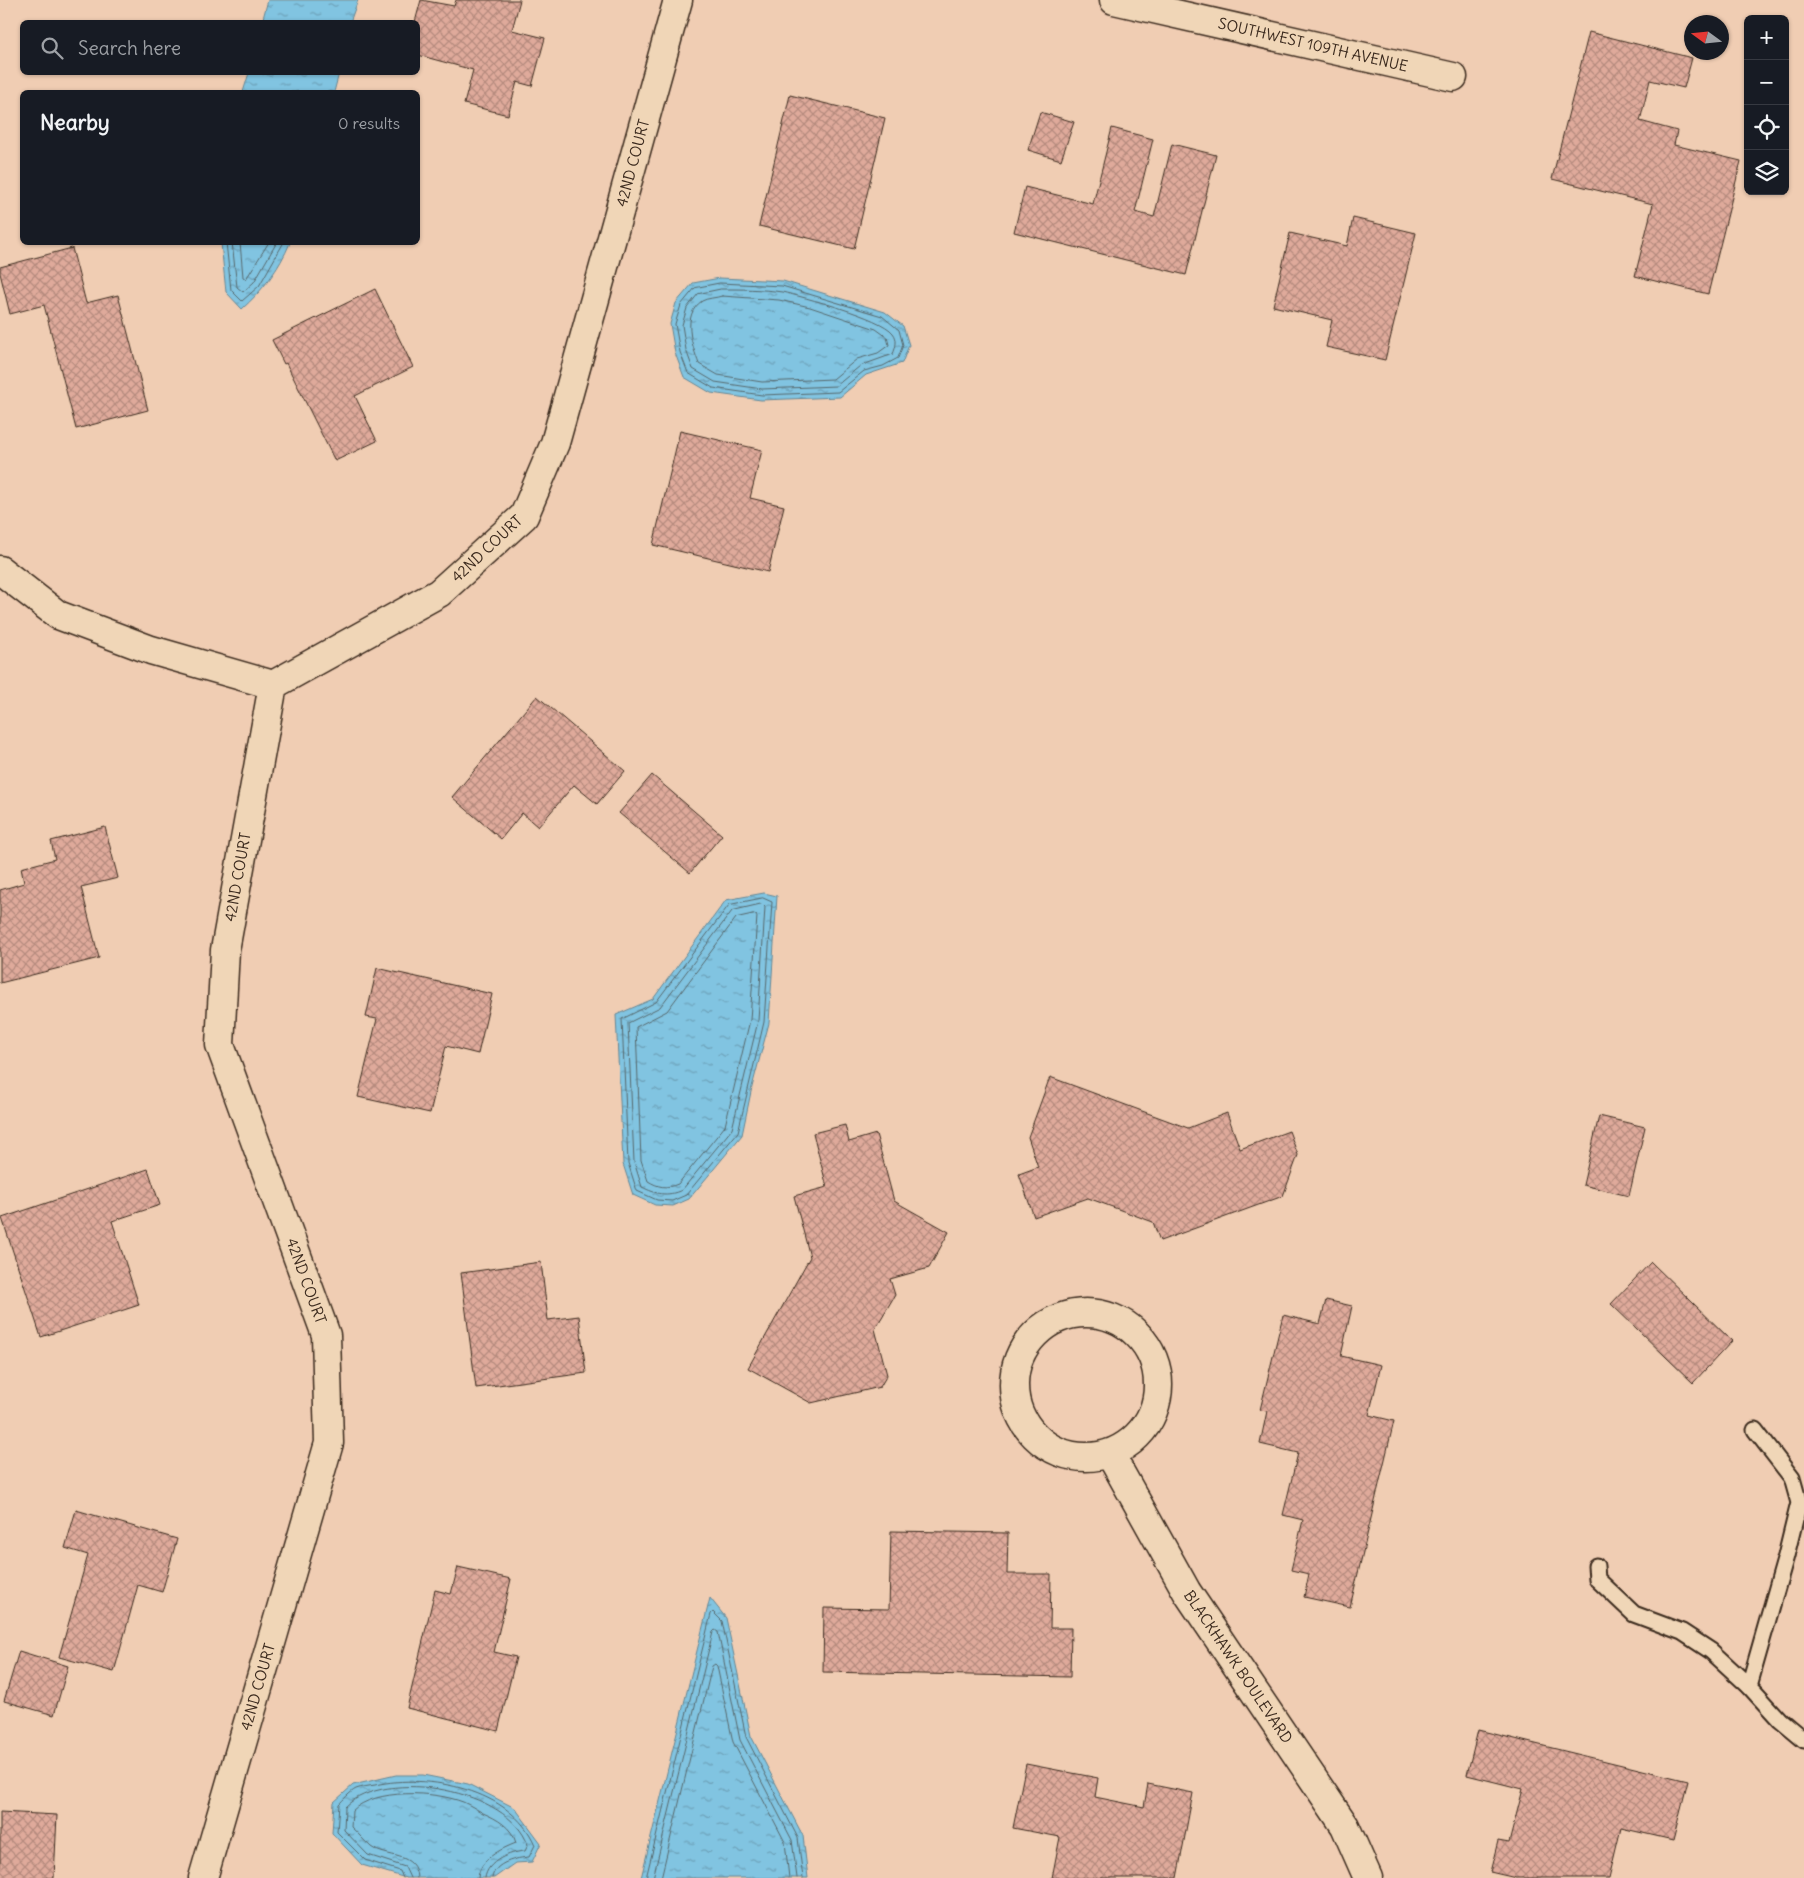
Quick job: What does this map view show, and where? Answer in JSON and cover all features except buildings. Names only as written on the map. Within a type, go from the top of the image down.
[{"type":"street","name":"42ND COURT","points":[[203,1878],[329,1443],[326,1335],[220,1045],[224,950],[273,685],[439,593],[524,516],[555,443],[678,0]]},
{"type":"street","name":"SOUTHWEST 109TH AVENUE","points":[[1114,0],[1454,77]]},
{"type":"street","points":[[0,570],[58,615],[151,650],[273,685]]},
{"type":"street","points":[[1087,1312],[1112,1317],[1134,1330],[1150,1349],[1158,1373],[1158,1399],[1149,1422],[1132,1442],[1110,1454],[1087,1458],[1065,1455],[1044,1445],[1034,1435],[1018,1410],[1013,1386],[1017,1364],[1027,1344],[1042,1327],[1062,1316],[1087,1312]]},
{"type":"street","name":"BLACKHAWK BOULEVARD","points":[[1110,1454],[1187,1592],[1345,1826],[1368,1878]]},
{"type":"lane","points":[[1749,1686],[1769,1620],[1799,1503],[1792,1478],[1756,1430]]},
{"type":"lane","points":[[1596,1566],[1597,1579],[1634,1614],[1682,1632],[1711,1651],[1749,1686],[1780,1720],[1804,1740]]},
{"type":"water","points":[[268,0],[358,0],[351,20],[263,20]]},
{"type":"water","points":[[248,75],[338,75],[335,90],[244,90]]},
{"type":"water","points":[[221,245],[289,245],[270,279],[242,309],[226,292]]},
{"type":"water","points":[[720,278],[783,281],[885,312],[903,326],[909,345],[902,363],[866,375],[840,397],[761,400],[711,393],[684,377],[675,353],[670,324],[676,303],[693,283]]},
{"type":"water","points":[[764,893],[777,896],[769,1023],[752,1087],[742,1135],[689,1199],[673,1206],[655,1205],[633,1195],[623,1164],[616,1015],[653,999],[726,900]]},
{"type":"water","points":[[710,1598],[726,1618],[751,1736],[803,1836],[808,1878],[641,1878]]},
{"type":"water","points":[[396,1775],[423,1775],[468,1784],[515,1808],[541,1843],[532,1862],[515,1863],[494,1878],[406,1878],[362,1865],[332,1833],[334,1802],[353,1785]]}]
